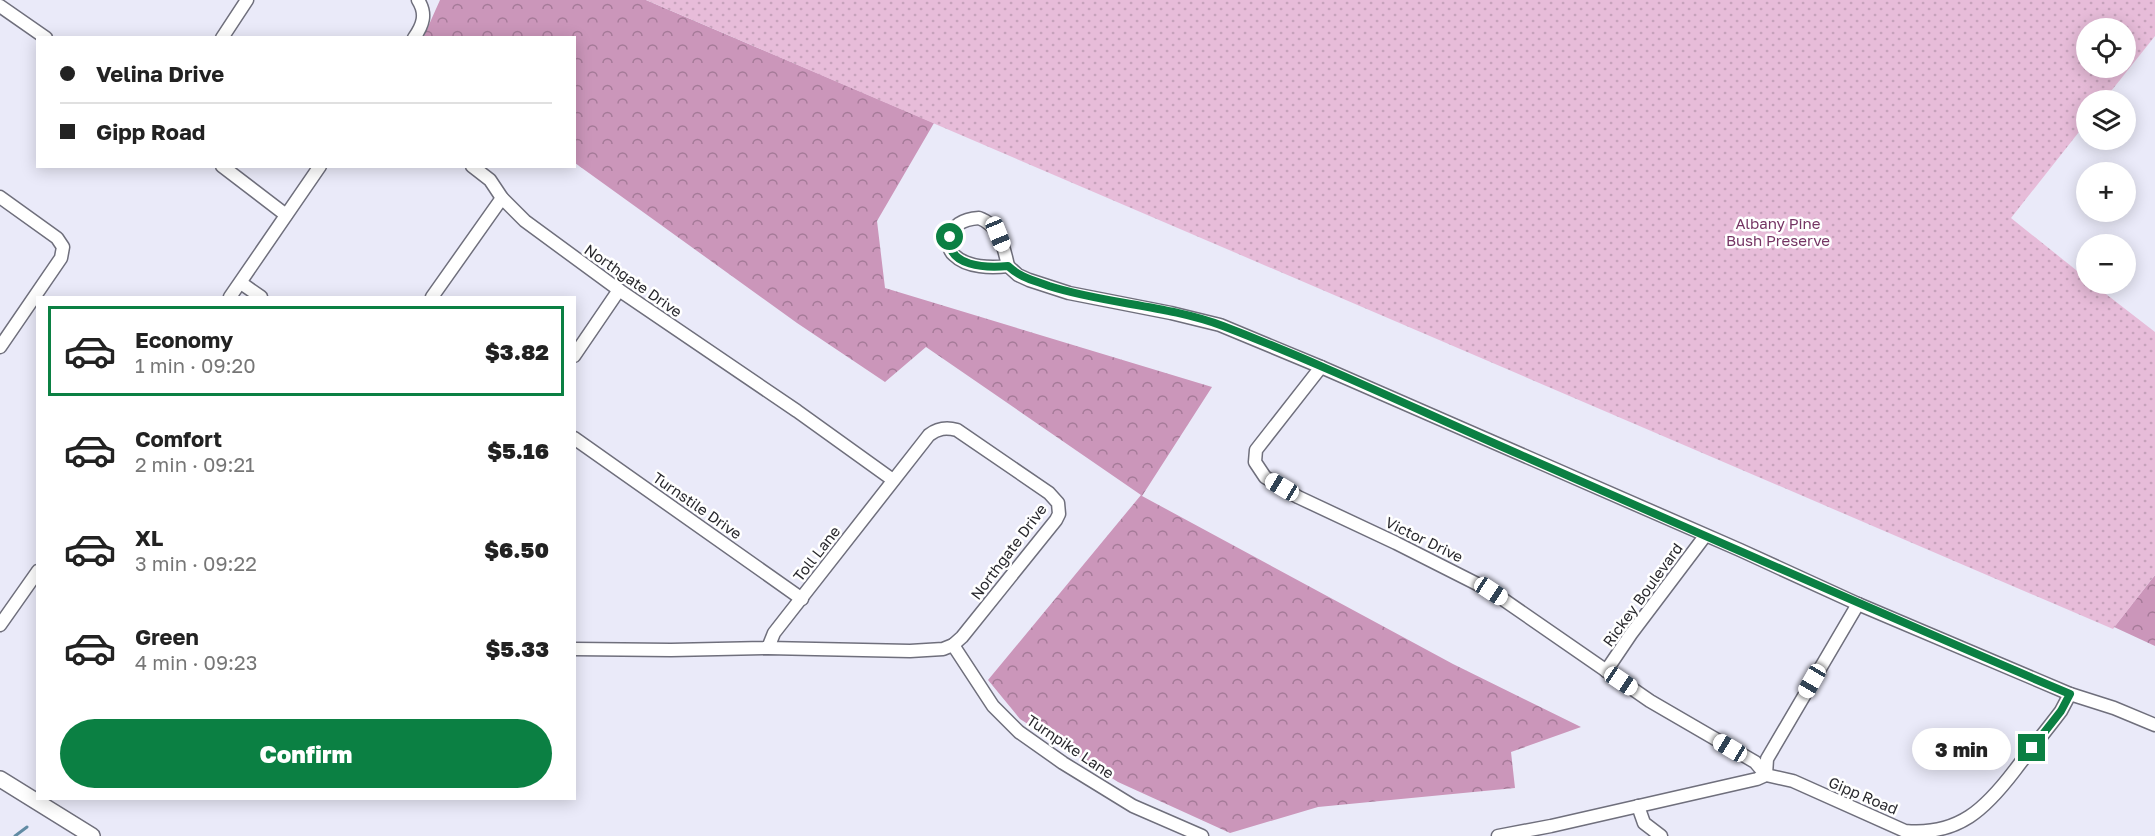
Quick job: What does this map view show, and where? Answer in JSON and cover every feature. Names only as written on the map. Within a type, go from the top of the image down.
[{"type":"main road","points":[[0,779],[92,836]]},
{"type":"street","points":[[223,36],[247,0]]},
{"type":"street","points":[[415,36],[424,20],[420,3]]},
{"type":"street","points":[[0,6],[43,36]]},
{"type":"street","points":[[225,168],[286,215]]},
{"type":"street","points":[[232,296],[319,168]]},
{"type":"street","name":"Northgate Drive","points":[[475,168],[490,180],[502,198],[525,221],[619,290],[797,411],[893,480],[928,435],[942,428],[950,428],[957,430],[1055,498],[1060,509],[1056,520],[953,645]]},
{"type":"street","points":[[0,197],[57,238],[63,247],[61,258],[0,347]]},
{"type":"street","points":[[433,296],[502,198]]},
{"type":"street","points":[[1008,266],[990,268],[952,254],[949,245],[953,229],[970,219],[987,220],[998,234],[1008,266],[1018,275],[1029,280],[1070,293],[1171,312],[1220,325],[1321,367],[1858,604],[2070,694],[2114,708],[2155,725]]},
{"type":"street","points":[[241,283],[260,296]]},
{"type":"street","points":[[576,353],[619,290]]},
{"type":"street","name":"Victor Drive","points":[[1321,367],[1256,450],[1256,462],[1260,472],[1299,497],[1491,591],[1650,701],[1755,762],[1766,775]]},
{"type":"street","name":"Turnstile Drive","points":[[576,439],[802,599]]},
{"type":"street","name":"Toll Lane","points":[[768,648],[774,633],[893,480]]},
{"type":"street","name":"Rickey Boulevard","points":[[1606,671],[1705,536]]},
{"type":"street","points":[[0,625],[36,574]]},
{"type":"street","points":[[1498,836],[1757,779],[1766,775],[1767,759],[1858,604]]},
{"type":"street","points":[[576,649],[768,648],[929,651],[953,645]]},
{"type":"street","name":"Turnpike Lane","points":[[953,645],[993,706],[1019,732],[1063,763],[1133,806],[1202,836]]},
{"type":"street","name":"Gipp Road","points":[[1766,775],[1793,782],[1905,831],[1929,834],[1954,833],[1988,805],[2061,711],[2070,694]]},
{"type":"street","points":[[1638,806],[1644,823],[1661,836]]},
{"type":"green space","points":[[440,0],[646,0],[934,123],[877,221],[885,288],[1212,387],[1142,496],[1453,664],[1581,727],[1511,752],[1515,788],[1318,807],[1230,833],[1118,782],[1020,719],[988,680],[1141,495],[926,347],[885,382],[797,323],[576,164],[576,36],[424,36]]},
{"type":"green space","name":"Albany Pine Bush Preserve","points":[[646,0],[2155,0],[2155,36],[2136,60],[2136,18],[2076,18],[2076,78],[2122,78],[2112,90],[2076,90],[2076,136],[2011,218],[2076,270],[2076,294],[2106,294],[2155,332],[2155,575],[2113,629]]},
{"type":"green space","points":[[2155,575],[2155,646],[2114,627]]},
{"type":"waterway","points":[[15,836],[27,827]]},
{"type":"route","points":[[950,237],[949,245],[952,254],[980,266],[990,268],[1008,266],[1018,275],[1029,280],[1070,293],[1171,312],[1220,325],[1740,550],[1858,604],[2070,694],[2061,711],[2032,748]]}]
